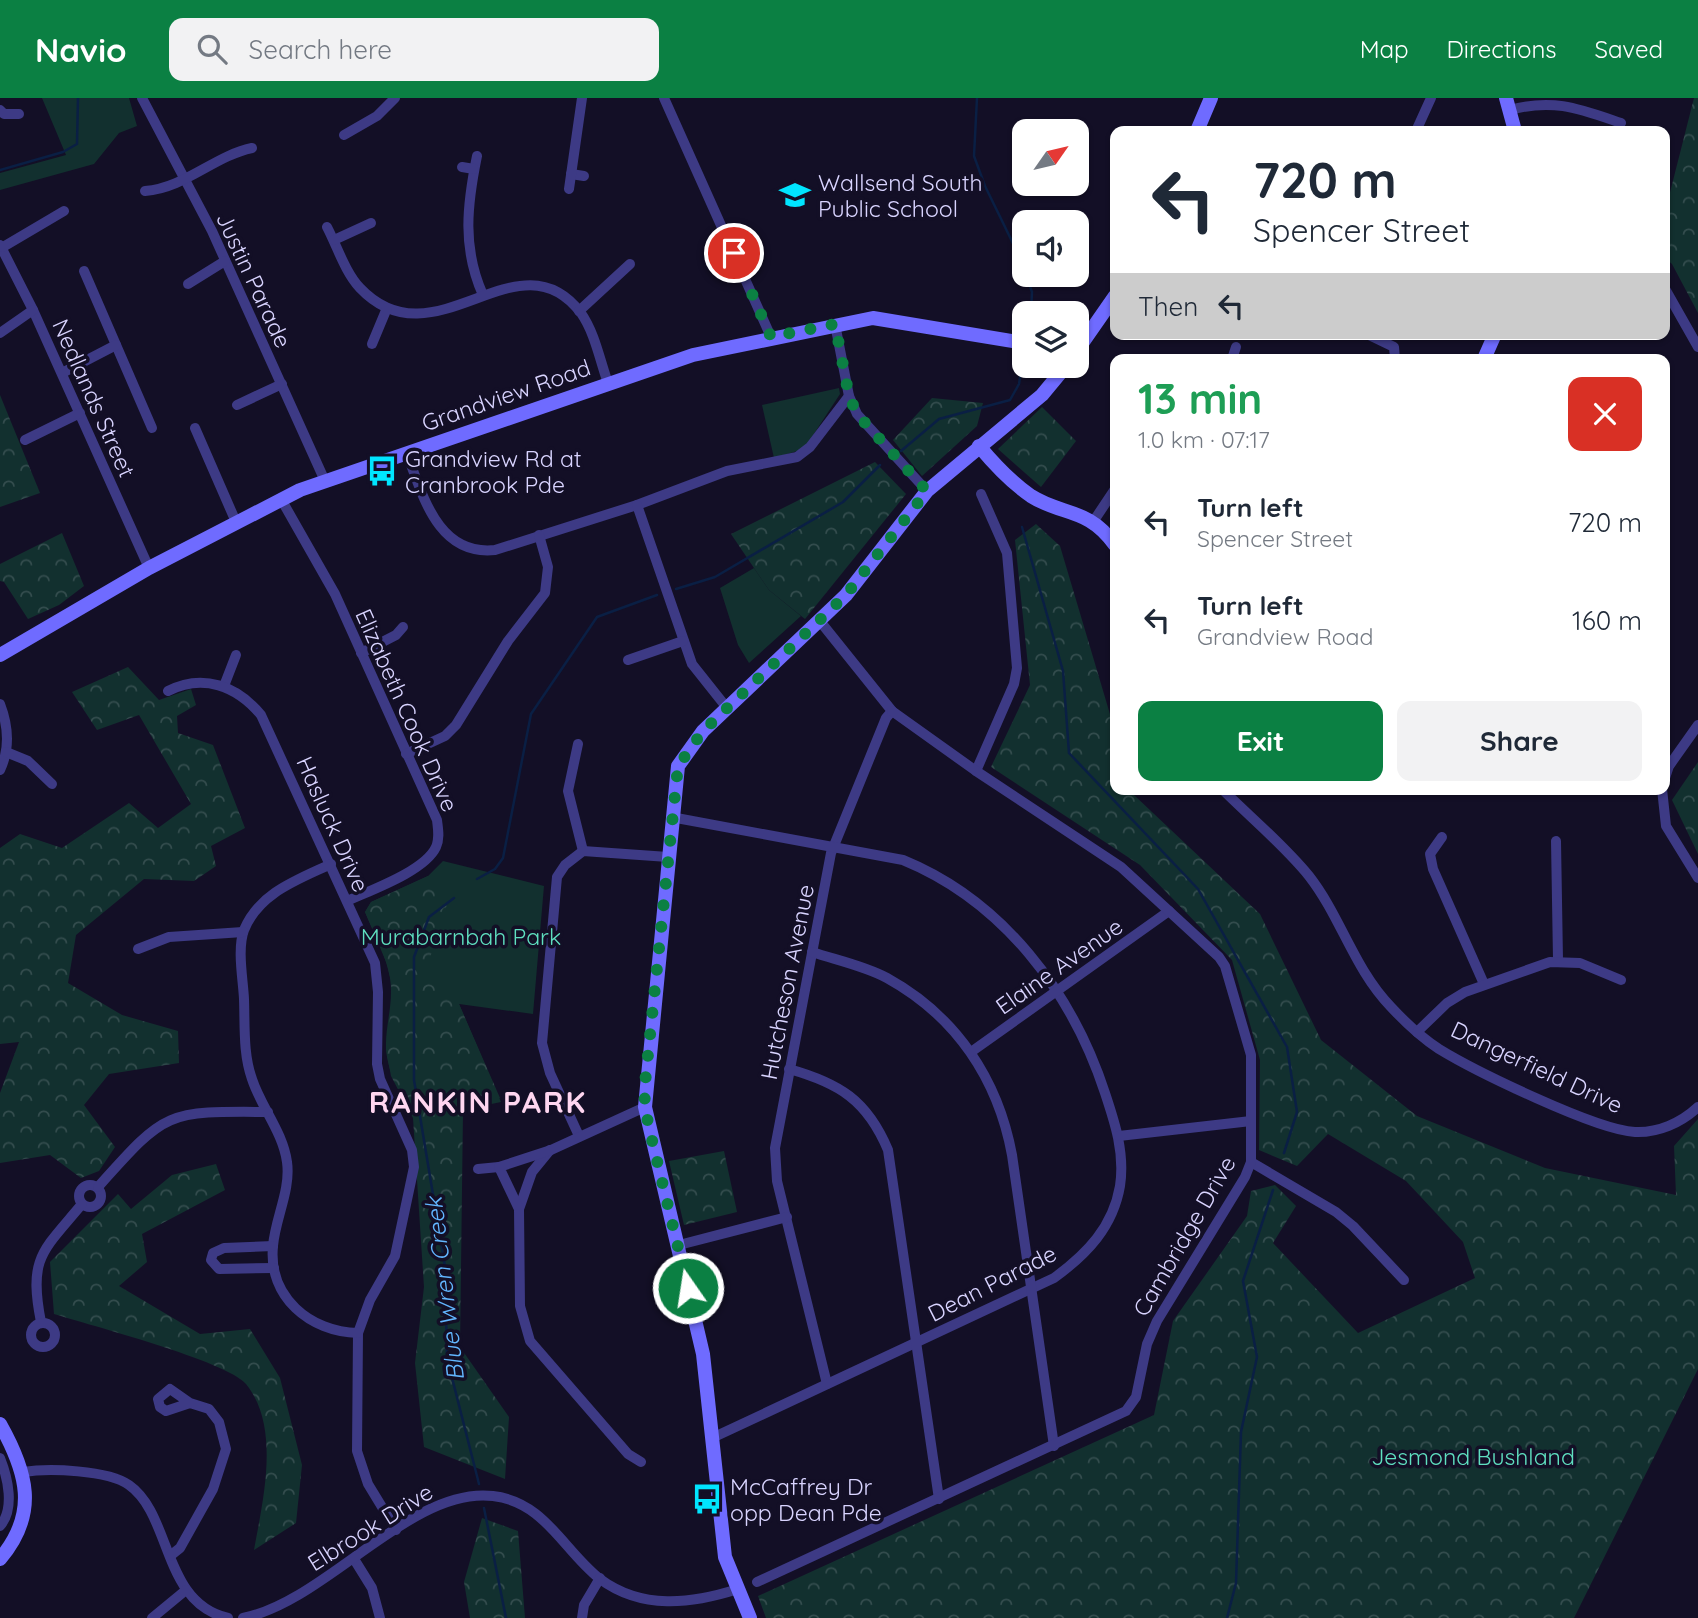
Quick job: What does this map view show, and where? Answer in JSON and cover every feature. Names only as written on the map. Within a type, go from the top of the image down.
[{"type":"main road","points":[[1199,126],[1211,98]]},
{"type":"main road","points":[[1508,104],[1514,126]]},
{"type":"main road","points":[[1089,333],[1110,303]]},
{"type":"main road","name":"Grandview Road","points":[[1,651],[149,568],[281,499],[325,481],[693,355],[873,318],[1012,342]]},
{"type":"main road","points":[[750,1618],[725,1557],[703,1354],[645,1107],[678,766],[685,752],[727,708],[846,595],[927,491],[1042,395],[1056,378]]},
{"type":"main road","points":[[979,446],[1032,497],[1073,511],[1093,522],[1110,540]]},
{"type":"main road","points":[[0,1424],[23,1472],[23,1516],[15,1539],[0,1559]]},
{"type":"street","name":"Justin Parade","points":[[142,98],[212,231],[325,481]]},
{"type":"street","points":[[344,135],[377,116],[396,98]]},
{"type":"street","points":[[569,189],[582,98]]},
{"type":"street","points":[[664,98],[771,337]]},
{"type":"street","points":[[1418,126],[1431,98]]},
{"type":"street","points":[[1508,104],[1549,102],[1569,105],[1621,122]]},
{"type":"street","points":[[1,113],[19,114]]},
{"type":"street","points":[[145,191],[161,190],[231,152],[252,148]]},
{"type":"street","points":[[477,156],[468,206],[468,242],[474,276],[483,295]]},
{"type":"street","points":[[462,167],[474,169]]},
{"type":"street","points":[[571,174],[584,176]]},
{"type":"street","points":[[1,246],[64,211]]},
{"type":"street","points":[[334,240],[371,223]]},
{"type":"street","points":[[327,227],[353,280],[372,299],[387,308],[415,315],[430,314],[452,309],[509,286],[537,286],[565,299],[579,311],[593,338],[608,383]]},
{"type":"street","name":"Nedlands Street","points":[[1,246],[62,373],[149,568]]},
{"type":"street","points":[[188,284],[200,274],[225,261]]},
{"type":"street","points":[[579,311],[629,264]]},
{"type":"street","points":[[84,271],[152,428]]},
{"type":"street","points":[[1670,297],[1698,346]]},
{"type":"street","points":[[372,344],[387,308]]},
{"type":"street","points":[[0,333],[33,310]]},
{"type":"street","points":[[835,324],[849,396],[857,414],[927,491]]},
{"type":"street","points":[[1379,340],[1394,347],[1395,354]]},
{"type":"street","points":[[62,373],[116,345]]},
{"type":"street","points":[[1234,354],[1236,347]]},
{"type":"street","points":[[237,405],[282,384]]},
{"type":"street","points":[[407,454],[429,514],[436,525],[453,538],[481,551],[637,505],[727,471],[797,457],[810,447],[849,396]]},
{"type":"street","points":[[25,440],[80,414]]},
{"type":"street","points":[[195,428],[236,522]]},
{"type":"street","points":[[976,772],[1014,684],[1017,668],[1007,553],[981,494]]},
{"type":"street","points":[[1093,522],[1110,496]]},
{"type":"street","name":"Elizabeth Cook Drive","points":[[281,499],[335,594],[437,820],[439,834],[436,847],[413,869],[347,901]]},
{"type":"street","points":[[637,505],[695,670],[727,708]]},
{"type":"street","points":[[406,754],[445,737],[456,725],[508,641],[545,593],[548,567],[539,535]]},
{"type":"street","points":[[819,620],[892,711]]},
{"type":"street","points":[[361,653],[396,635],[403,627]]},
{"type":"street","points":[[628,660],[683,641]]},
{"type":"street","points":[[168,691],[195,682],[224,686],[236,655]]},
{"type":"street","name":"Hasluck Drive","points":[[224,686],[239,693],[261,715],[331,864],[377,973],[376,1049],[380,1079],[412,1150],[414,1167],[395,1256],[370,1300],[358,1333],[358,1451],[368,1484],[396,1530]]},
{"type":"street","points":[[0,704],[5,717],[6,752],[0,770]]},
{"type":"street","name":"Cambridge Drive","points":[[757,1582],[1126,1412],[1132,1406],[1151,1333],[1245,1177],[1251,1162],[1251,1055],[1225,966],[1121,867],[976,772],[892,711]]},
{"type":"street","name":"Hutcheson Avenue","points":[[827,1384],[775,1164],[789,1069],[834,846],[886,718],[892,711]]},
{"type":"street","points":[[1670,766],[1698,725]]},
{"type":"street","points":[[578,744],[568,791],[583,851]]},
{"type":"street","points":[[6,752],[28,761],[52,784]]},
{"type":"street","name":"Dangerfield Drive","points":[[1228,795],[1309,876],[1375,989],[1417,1031],[1461,1060],[1614,1129],[1642,1132],[1662,1128],[1682,1120],[1698,1107]]},
{"type":"street","points":[[1663,795],[1666,826],[1698,878]]},
{"type":"street","name":"Dean Parade","points":[[671,817],[903,860],[960,891],[1029,953],[1058,991],[1082,1032],[1119,1136],[1120,1187],[1104,1229],[1079,1260],[1030,1290],[712,1438]]},
{"type":"street","points":[[1442,837],[1430,854],[1433,869],[1484,984]]},
{"type":"street","points":[[1556,841],[1558,960]]},
{"type":"street","points":[[579,1136],[550,1073],[542,1043],[557,877],[565,865],[583,851],[601,850],[668,857]]},
{"type":"street","points":[[331,864],[275,891],[243,932],[246,1054],[252,1079],[268,1112],[287,1164],[273,1246],[274,1268],[282,1293],[296,1311],[315,1323],[358,1333]]},
{"type":"street","name":"Elaine Avenue","points":[[971,1052],[1169,911]]},
{"type":"street","points":[[138,949],[169,937],[243,932]]},
{"type":"street","points":[[812,952],[885,977],[935,1011],[971,1052],[989,1082],[1004,1118],[1054,1446]]},
{"type":"street","points":[[1417,1031],[1447,1003],[1484,984],[1558,960],[1603,970],[1621,980]]},
{"type":"street","points":[[789,1069],[825,1079],[847,1093],[869,1115],[882,1137],[892,1165],[939,1499]]},
{"type":"street","points":[[478,1169],[499,1167],[551,1150],[645,1107]]},
{"type":"street","points":[[82,1204],[79,1197],[83,1187],[98,1187],[145,1135],[160,1123],[194,1112],[268,1112]]},
{"type":"street","points":[[1119,1136],[1251,1121]]},
{"type":"street","points":[[551,1150],[533,1172],[519,1209],[520,1306],[530,1341],[628,1454],[641,1462]]},
{"type":"street","points":[[1251,1162],[1336,1212],[1404,1280]]},
{"type":"street","points":[[499,1167],[519,1209]]},
{"type":"street","points":[[82,1204],[93,1207],[99,1204],[102,1197],[98,1187]]},
{"type":"street","points":[[41,1322],[35,1279],[38,1261],[44,1248],[82,1204]]},
{"type":"street","points":[[679,1245],[787,1217]]},
{"type":"street","points":[[273,1246],[224,1248],[213,1253],[211,1260],[219,1269],[274,1268]]},
{"type":"street","points":[[170,1556],[180,1548],[213,1489],[226,1449],[215,1415],[209,1409],[190,1402]]},
{"type":"street","points":[[0,1458],[5,1470],[9,1502],[6,1520],[0,1526]]},
{"type":"street","points":[[23,1472],[102,1474],[130,1485],[146,1507],[186,1590],[202,1608],[228,1618]]},
{"type":"street","name":"Elbrook Drive","points":[[243,1618],[283,1602],[438,1504],[457,1497],[480,1495],[503,1497],[540,1516],[600,1578],[638,1597],[675,1603],[703,1600],[738,1589]]},
{"type":"street","points":[[354,1559],[372,1588],[380,1618]]},
{"type":"street","points":[[582,1618],[584,1605],[600,1578]]},
{"type":"street","points":[[152,1618],[186,1590]]},
{"type":"green space","points":[[42,98],[129,98],[137,126],[119,133],[94,164],[0,190],[0,173],[66,155]]},
{"type":"green space","points":[[1694,98],[1698,98],[1698,313],[1670,262],[1670,192]]},
{"type":"green space","points":[[839,388],[840,394],[804,449],[774,458],[762,405]]},
{"type":"green space","points":[[0,395],[40,493],[0,507]]},
{"type":"green space","points":[[932,398],[983,403],[977,426],[922,476],[893,440]]},
{"type":"green space","points":[[1042,407],[1076,441],[1041,487],[998,449]]},
{"type":"green space","points":[[875,462],[906,494],[805,619],[769,590],[731,534]]},
{"type":"green space","name":"Jesmond Bushland","points":[[1036,524],[1060,546],[1110,714],[1110,795],[1134,795],[1260,914],[1321,1040],[1417,1116],[1545,1168],[1676,1195],[1674,1146],[1698,1119],[1698,1369],[1574,1618],[766,1618],[758,1596],[1154,1415],[1173,1321],[1247,1216],[1251,1191],[1275,1185],[1296,1206],[1273,1243],[1358,1333],[1475,1278],[1463,1242],[1406,1181],[1328,1134],[1297,1166],[1259,1150],[1260,1060],[1232,960],[1140,865],[991,767],[1030,685],[1015,540]]},
{"type":"green space","points":[[62,533],[84,586],[59,605],[28,619],[4,582],[0,581],[0,564]]},
{"type":"green space","points":[[754,568],[769,590],[801,616],[749,663],[738,645],[720,588]]},
{"type":"green space","points":[[128,667],[159,700],[191,689],[196,705],[177,716],[178,733],[213,745],[245,828],[211,846],[216,866],[194,881],[144,879],[76,935],[68,983],[122,1015],[178,1031],[179,1063],[109,1074],[84,1105],[115,1147],[99,1171],[81,1178],[50,1155],[0,1163],[0,1093],[19,1042],[0,1044],[0,848],[20,834],[62,848],[129,803],[158,828],[191,804],[139,715],[97,730],[72,692]]},
{"type":"green space","points":[[1698,762],[1698,854],[1672,800]]},
{"type":"green space","name":"Murabarnbah Park","points":[[443,861],[544,886],[533,1014],[459,1004],[501,1102],[415,1120],[397,1086],[387,1059],[390,978],[383,953],[365,912],[371,902],[428,876]]},
{"type":"green space","points":[[428,876],[451,892],[427,967],[459,1004],[500,1098],[463,1110],[460,1347],[509,1417],[505,1479],[424,1447],[415,1363],[424,1287],[413,1118],[391,1076],[386,1049],[392,1001],[391,981],[387,964],[365,912],[371,902]]},
{"type":"green space","points":[[724,1151],[737,1212],[684,1225],[669,1161]]},
{"type":"green space","points":[[216,1164],[225,1190],[142,1234],[147,1262],[119,1286],[200,1334],[250,1329],[280,1378],[302,1465],[296,1523],[254,1550],[265,1487],[266,1442],[257,1401],[246,1384],[234,1375],[186,1355],[54,1314],[50,1262],[118,1194],[131,1209],[172,1175]]},
{"type":"green space","points":[[482,1518],[518,1531],[525,1618],[470,1618],[464,1582]]},
{"type":"waterway","points":[[0,170],[63,152],[77,144],[78,98]]},
{"type":"waterway","name":"Blue Wren Creek","points":[[977,98],[974,156],[985,186],[1012,241]]},
{"type":"waterway","name":"Blue Wren Creek","points":[[1030,287],[1032,301]]},
{"type":"waterway","name":"Blue Wren Creek","points":[[901,451],[939,419],[1010,400],[1020,378]]},
{"type":"waterway","name":"Blue Wren Creek","points":[[676,589],[715,577],[843,502],[880,465]]},
{"type":"waterway","points":[[1022,527],[1063,671],[1069,753],[1198,889],[1287,1047],[1297,1112],[1284,1153]]},
{"type":"waterway","name":"Blue Wren Creek","points":[[477,879],[495,869],[503,858],[531,714],[597,617],[657,595]]},
{"type":"waterway","name":"Blue Wren Creek","points":[[454,898],[429,917],[414,957],[414,1080],[445,1267],[447,1358],[479,1484]]},
{"type":"waterway","points":[[1227,1618],[1236,1583],[1241,1432],[1257,1357],[1243,1281],[1273,1190]]},
{"type":"waterway","name":"Blue Wren Creek","points":[[484,1508],[506,1618]]},
{"type":"place","name":"Wallsend South Public School","points":[[795,195]]},
{"type":"place","name":"Grandview Rd at Cranbrook Pde","points":[[382,471]]},
{"type":"place","name":"McCaffrey Dr opp Dean Pde","points":[[707,1499]]},
{"type":"district","name":"RANKIN PARK","points":[[478,1102]]},
{"type":"route","points":[[688,1288],[648,1124],[644,1093],[674,784],[678,766],[685,752],[703,731],[846,595],[927,491],[895,459],[857,414],[849,396],[835,324],[771,337],[734,253]]}]
